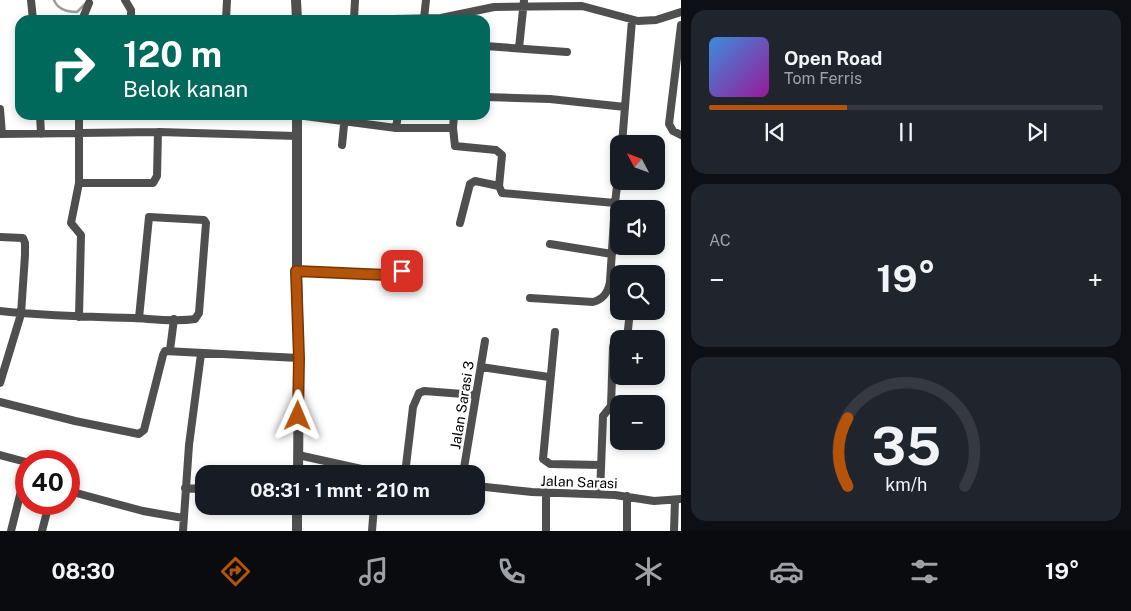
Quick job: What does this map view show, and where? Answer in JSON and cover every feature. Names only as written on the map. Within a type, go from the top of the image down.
[{"type":"street","points":[[31,0],[32,15]]},
{"type":"street","points":[[125,0],[131,10],[131,15]]},
{"type":"street","points":[[226,15],[227,0]]},
{"type":"street","points":[[296,0],[297,15]]},
{"type":"street","points":[[355,0],[357,15]]},
{"type":"street","points":[[424,15],[426,0]]},
{"type":"street","points":[[478,9],[479,0]]},
{"type":"street","points":[[84,15],[88,3]]},
{"type":"street","points":[[455,15],[478,9],[523,3],[583,3],[632,20],[656,20],[681,12]]},
{"type":"street","points":[[519,48],[523,3]]},
{"type":"street","points":[[623,135],[632,20]]},
{"type":"street","points":[[681,25],[669,124],[673,131],[681,135]]},
{"type":"street","points":[[490,46],[567,52]]},
{"type":"street","points":[[490,97],[550,99],[626,108]]},
{"type":"street","points":[[0,109],[1,134],[158,132],[296,136]]},
{"type":"street","points":[[40,120],[41,134]]},
{"type":"street","points":[[79,120],[79,183],[72,224],[81,235],[79,317]]},
{"type":"street","points":[[296,120],[296,271],[299,358],[298,465]]},
{"type":"street","points":[[342,145],[345,120]]},
{"type":"street","points":[[351,120],[396,128],[453,128]]},
{"type":"street","points":[[396,128],[397,120]]},
{"type":"street","points":[[454,120],[453,143],[456,146],[501,152],[503,158],[499,186],[502,193],[610,203]]},
{"type":"street","points":[[79,183],[153,183],[157,176],[158,132]]},
{"type":"street","points":[[460,223],[470,184],[475,181],[499,186]]},
{"type":"street","points":[[0,311],[79,317],[191,319],[198,316],[206,223],[202,219],[152,215],[148,218],[139,318]]},
{"type":"street","points":[[0,236],[21,238],[25,241],[21,314],[0,383]]},
{"type":"street","points":[[550,244],[610,254]]},
{"type":"street","points":[[296,271],[387,275],[402,271],[418,260]]},
{"type":"street","points":[[530,298],[592,302],[604,296],[610,282]]},
{"type":"street","points":[[170,350],[174,319]]},
{"type":"street","points":[[555,332],[544,461],[550,464],[601,465]]},
{"type":"street","name":"Jalan Sarasi 3","points":[[464,465],[485,341]]},
{"type":"street","points":[[0,402],[75,421],[141,434],[144,430],[163,355],[170,350],[201,354],[299,358]]},
{"type":"street","points":[[183,531],[185,488],[201,354]]},
{"type":"street","points":[[481,367],[550,377]]},
{"type":"street","points":[[600,494],[603,416],[611,405],[612,385]]},
{"type":"street","points":[[406,465],[413,408],[419,392],[476,395]]},
{"type":"street","points":[[0,455],[15,459]]},
{"type":"street","points":[[298,455],[344,465]]},
{"type":"street","name":"Jalan Sarasi","points":[[485,487],[546,493],[627,496],[654,501],[678,500]]},
{"type":"street","points":[[185,488],[195,489]]},
{"type":"street","points":[[546,493],[546,531]]},
{"type":"street","points":[[80,494],[143,511],[183,518]]},
{"type":"street","points":[[626,531],[627,496]]},
{"type":"street","points":[[674,531],[673,520],[678,500]]},
{"type":"street","points":[[11,531],[15,515]]},
{"type":"street","points":[[42,531],[46,515]]},
{"type":"street","points":[[297,515],[297,531]]},
{"type":"street","points":[[372,531],[373,515]]},
{"type":"waterway","points":[[54,0],[60,8],[73,12],[77,12],[86,3]]},
{"type":"route","points":[[298,416],[299,358],[296,271],[387,275],[402,271]]}]
